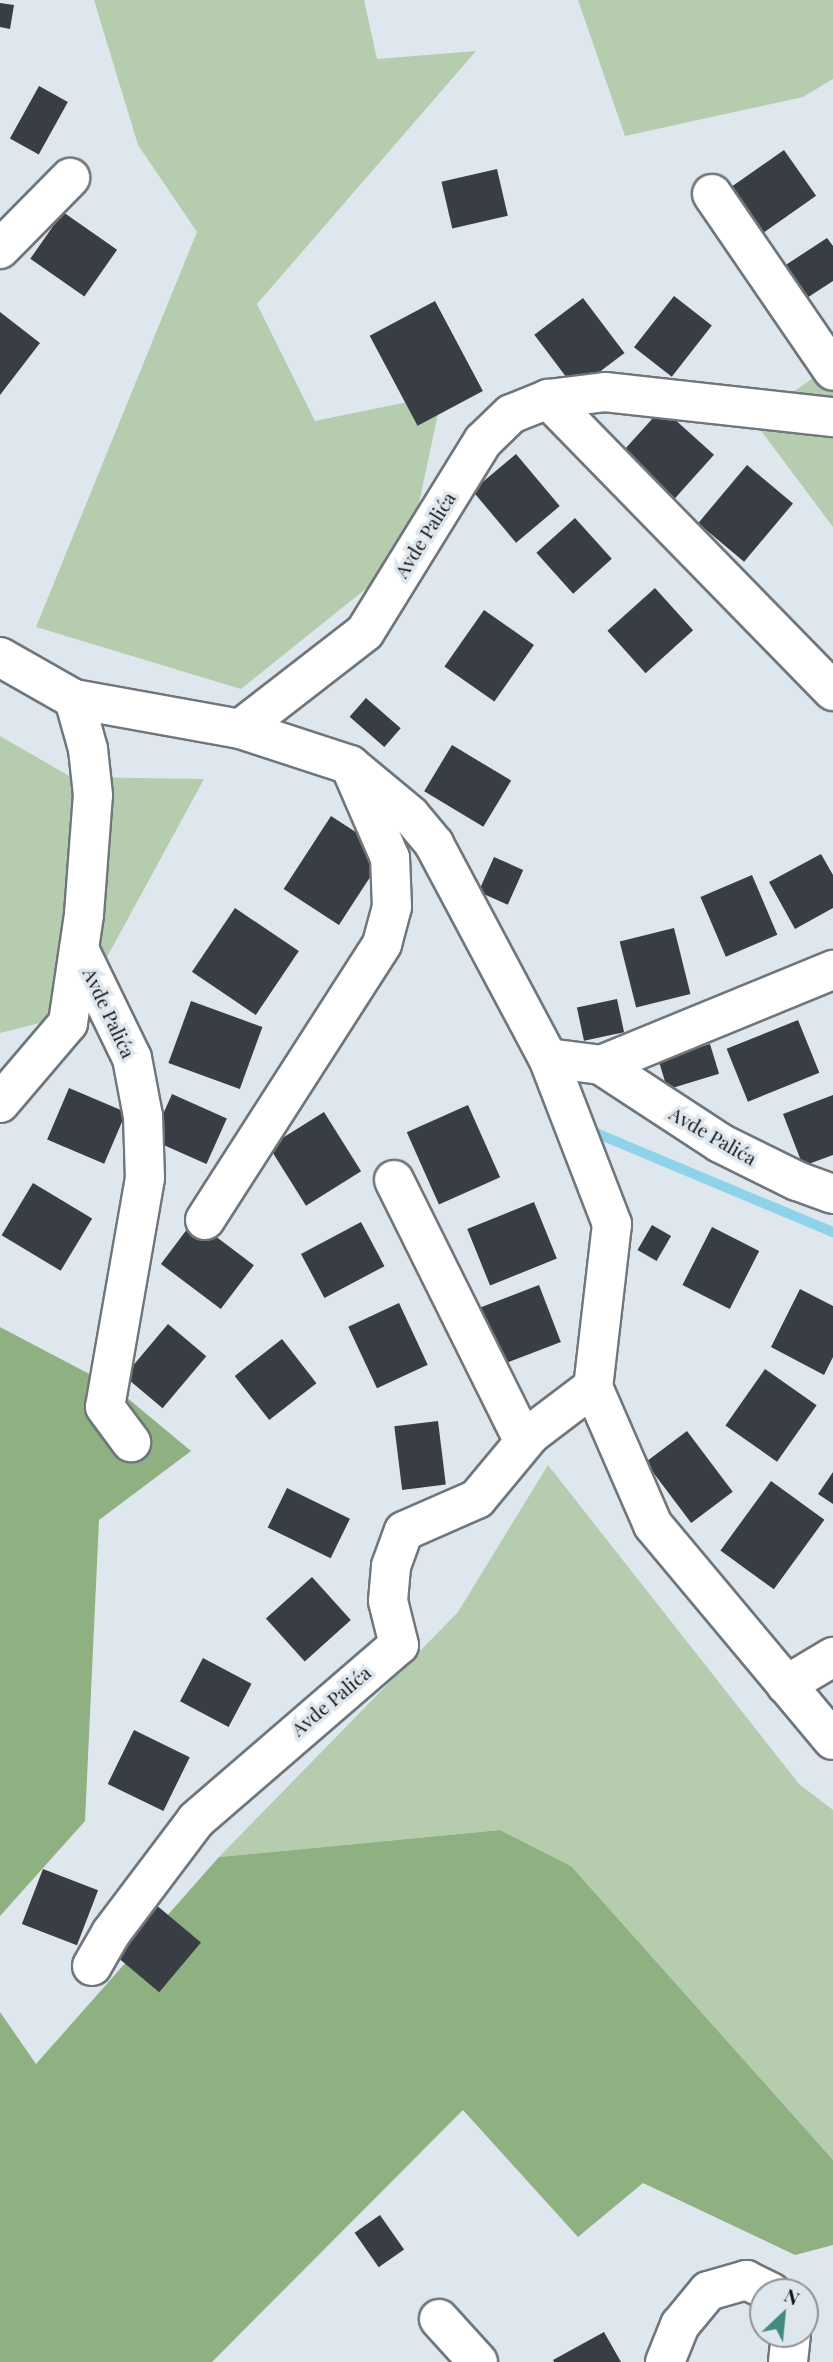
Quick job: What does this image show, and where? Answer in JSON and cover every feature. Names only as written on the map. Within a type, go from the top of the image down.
[{"type":"street","points":[[0,249],[70,178]]},
{"type":"street","points":[[712,194],[833,371]]},
{"type":"street","name":"Avde Palića","points":[[240,729],[365,632],[483,441],[510,414],[548,399],[605,392],[833,417]]},
{"type":"street","points":[[548,399],[833,691]]},
{"type":"street","points":[[0,657],[74,699],[240,729],[350,765],[410,815],[435,844],[548,1058],[612,1224],[593,1387],[653,1525],[833,1740]]},
{"type":"street","name":"Avde Palića","points":[[0,1103],[68,1023],[79,949],[93,795],[88,749],[74,699]]},
{"type":"street","points":[[205,1220],[382,944],[392,907],[390,858],[350,765]]},
{"type":"street","name":"Avde Palića","points":[[79,949],[132,1058],[143,1116],[145,1178],[105,1407],[131,1442]]},
{"type":"street","name":"Avde Palića","points":[[601,1065],[833,970]]},
{"type":"street","name":"Avde Palića","points":[[548,1058],[601,1065],[720,1143],[797,1181],[833,1194]]},
{"type":"street","points":[[394,1180],[524,1443]]},
{"type":"street","name":"Avde Palića","points":[[92,1966],[111,1933],[196,1820],[279,1744],[399,1645],[388,1601],[391,1566],[404,1531],[477,1499],[524,1443],[593,1387]]},
{"type":"street","points":[[786,1685],[833,1657]]},
{"type":"street","points":[[665,2362],[680,2325],[708,2291],[749,2281]]},
{"type":"street","points":[[439,2319],[478,2362]]},
{"type":"green space","points":[[94,0],[364,0],[377,59],[476,51],[257,304],[315,421],[442,395],[408,555],[241,689],[36,627],[197,232],[138,145]]},
{"type":"green space","points":[[578,0],[833,0],[833,79],[803,97],[625,136]]},
{"type":"green space","points":[[833,364],[833,527],[753,420]]},
{"type":"green space","points":[[0,736],[71,777],[204,779],[76,1014],[0,1033]]},
{"type":"green space","points":[[0,1327],[114,1387],[191,1451],[99,1520],[85,1821],[0,1916]]},
{"type":"green space","points":[[548,1465],[799,1784],[833,1810],[833,2160],[571,1866],[500,1830],[219,1857],[458,1612]]},
{"type":"green space","points":[[500,1830],[571,1866],[833,2160],[833,2245],[795,2255],[643,2183],[578,2237],[463,2110],[212,2362],[0,2362],[0,2012],[36,2064],[219,1857]]},
{"type":"building","points":[[0,3],[14,5],[10,29],[0,27]]},
{"type":"building","points":[[39,86],[68,102],[39,154],[10,138]]},
{"type":"building","points":[[784,150],[816,196],[757,237],[725,191]]},
{"type":"building","points":[[497,169],[508,216],[452,229],[441,182]]},
{"type":"building","points":[[63,212],[117,250],[84,297],[30,259]]},
{"type":"building","points":[[827,238],[833,246],[833,281],[796,305],[775,272]]},
{"type":"building","points":[[674,296],[712,326],[672,377],[634,347]]},
{"type":"building","points":[[583,298],[625,353],[576,390],[534,335]]},
{"type":"building","points":[[435,301],[483,391],[418,426],[370,336]]},
{"type":"building","points":[[0,312],[40,343],[0,395]]},
{"type":"building","points":[[662,408],[714,455],[671,502],[619,456]]},
{"type":"building","points":[[516,454],[560,506],[516,543],[472,491]]},
{"type":"building","points":[[747,465],[793,504],[744,562],[698,523]]},
{"type":"building","points":[[575,518],[612,559],[573,594],[536,553]]},
{"type":"building","points":[[655,588],[693,630],[646,673],[607,631]]},
{"type":"building","points":[[484,610],[534,645],[494,702],[444,667]]},
{"type":"building","points":[[366,698],[401,728],[384,747],[350,717]]},
{"type":"building","points":[[452,745],[511,781],[483,827],[424,791]]},
{"type":"building","points":[[331,816],[386,852],[339,925],[284,889]]},
{"type":"building","points":[[821,854],[833,875],[833,908],[795,929],[769,882]]},
{"type":"building","points":[[494,857],[523,870],[508,905],[479,892]]},
{"type":"building","points":[[752,875],[777,935],[726,957],[700,897]]},
{"type":"building","points":[[235,908],[299,951],[256,1015],[192,972]]},
{"type":"building","points":[[674,928],[690,994],[636,1008],[620,942]]},
{"type":"building","points":[[617,999],[624,1032],[584,1041],[577,1008]]},
{"type":"building","points":[[191,1001],[262,1027],[240,1089],[168,1063]]},
{"type":"building","points":[[798,1020],[819,1073],[748,1102],[727,1049]]},
{"type":"building","points":[[710,1044],[719,1074],[667,1089],[658,1060]]},
{"type":"building","points":[[69,1088],[126,1112],[104,1164],[47,1140]]},
{"type":"building","points":[[172,1094],[227,1118],[206,1164],[152,1140]]},
{"type":"building","points":[[833,1095],[833,1155],[803,1166],[783,1114]]},
{"type":"building","points":[[468,1105],[500,1177],[439,1204],[407,1132]]},
{"type":"building","points":[[324,1112],[361,1171],[306,1206],[269,1146]]},
{"type":"building","points":[[33,1183],[92,1219],[61,1271],[2,1235]]},
{"type":"building","points":[[534,1202],[557,1259],[490,1286],[467,1229]]},
{"type":"building","points":[[194,1220],[254,1265],[221,1309],[161,1264]]},
{"type":"building","points":[[361,1222],[384,1266],[324,1298],[301,1254]]},
{"type":"building","points":[[652,1225],[671,1236],[657,1261],[638,1250]]},
{"type":"building","points":[[712,1227],[759,1251],[730,1309],[682,1285]]},
{"type":"building","points":[[539,1285],[561,1342],[496,1367],[474,1310]]},
{"type":"building","points":[[800,1289],[833,1306],[833,1357],[824,1375],[771,1347]]},
{"type":"building","points":[[399,1303],[428,1365],[377,1388],[348,1327]]},
{"type":"building","points":[[168,1324],[206,1356],[163,1408],[124,1376]]},
{"type":"building","points":[[282,1339],[316,1383],[269,1420],[235,1376]]},
{"type":"building","points":[[765,1369],[817,1405],[777,1462],[725,1426]]},
{"type":"building","points":[[438,1421],[446,1485],[402,1490],[394,1426]]},
{"type":"building","points":[[687,1431],[733,1492],[691,1523],[645,1462]]},
{"type":"building","points":[[833,1472],[833,1504],[818,1494]]},
{"type":"building","points":[[771,1481],[824,1520],[774,1589],[720,1551]]},
{"type":"building","points":[[287,1488],[350,1519],[331,1558],[268,1528]]},
{"type":"building","points":[[312,1577],[351,1620],[305,1662],[266,1618]]},
{"type":"building","points":[[203,1658],[252,1684],[229,1727],[180,1701]]},
{"type":"building","points":[[134,1730],[190,1757],[163,1811],[108,1784]]},
{"type":"building","points":[[43,1869],[98,1890],[77,1945],[22,1924]]},
{"type":"building","points":[[155,1904],[201,1943],[159,1992],[113,1954]]},
{"type":"building","points":[[380,2215],[404,2249],[379,2267],[355,2233]]},
{"type":"building","points":[[604,2332],[621,2362],[554,2362],[553,2360]]},
{"type":"waterway","points":[[584,1128],[833,1232]]}]
